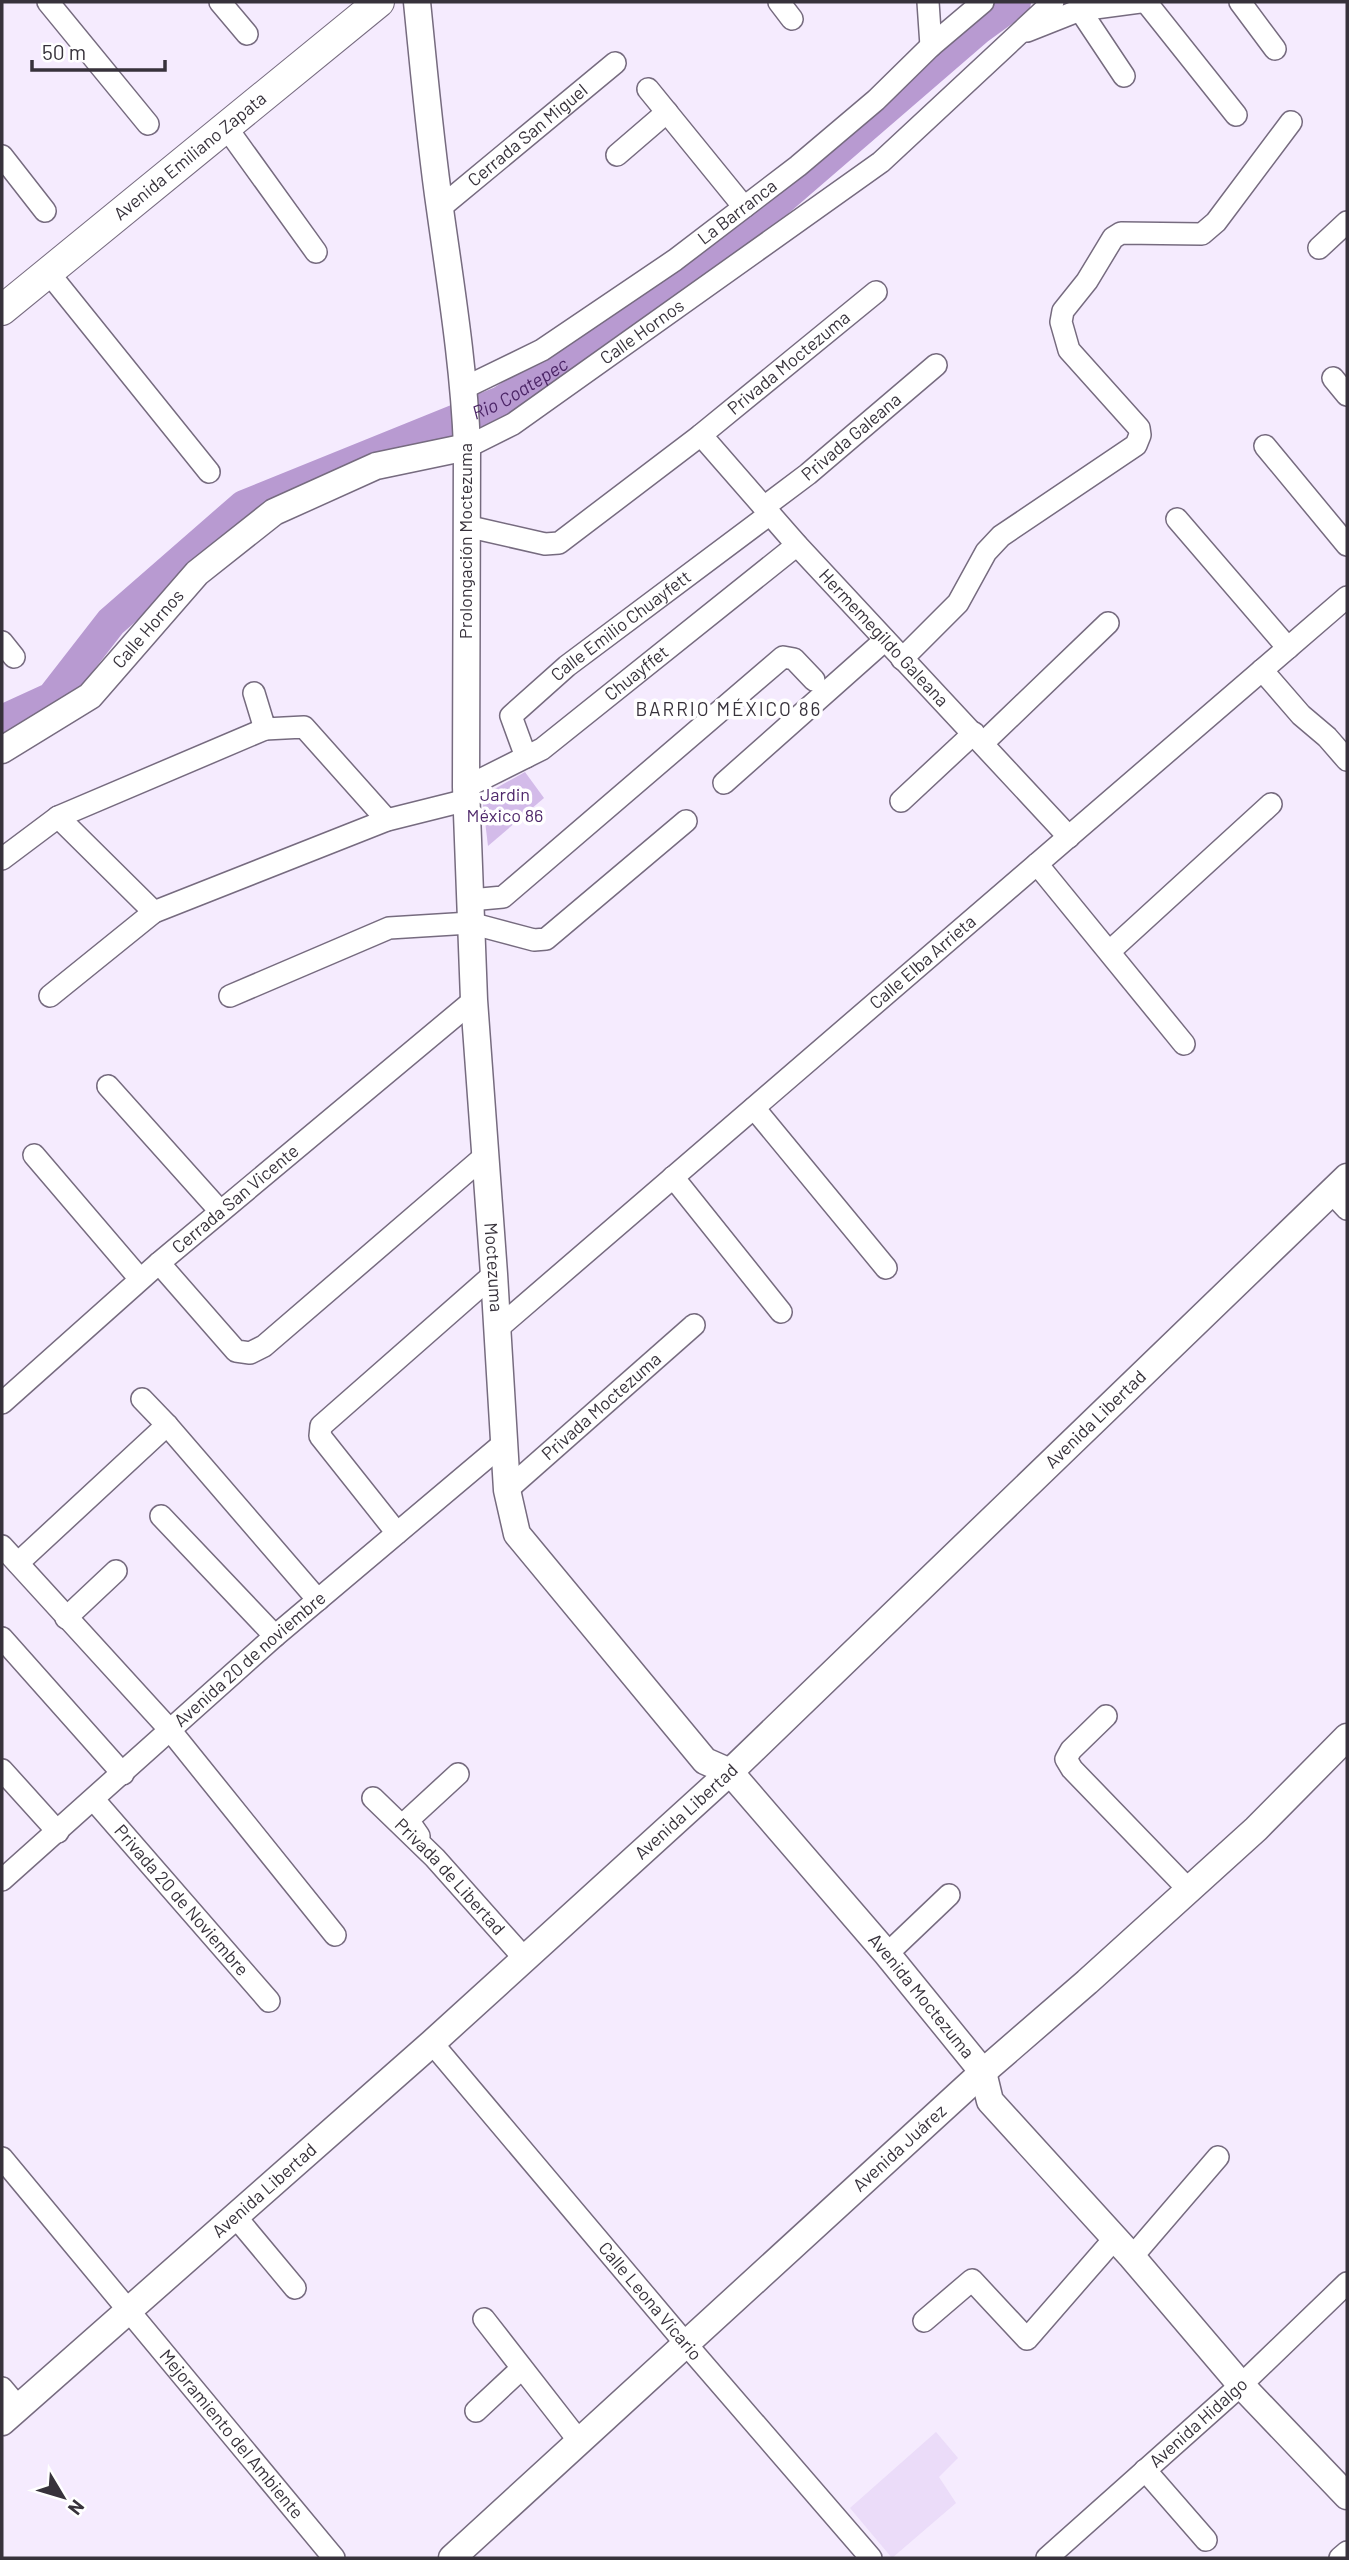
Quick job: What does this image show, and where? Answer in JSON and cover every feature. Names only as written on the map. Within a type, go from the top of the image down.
[{"type":"main road","name":"Avenida Emiliano Zapata","points":[[2,310],[379,2]]},
{"type":"street","points":[[48,2],[148,124]]},
{"type":"street","points":[[220,2],[247,34]]},
{"type":"street","name":"Prolongación Moctezuma","points":[[417,2],[440,208],[465,393],[466,794],[474,1000]]},
{"type":"street","points":[[779,2],[792,19]]},
{"type":"street","points":[[928,2],[930,46]]},
{"type":"street","name":"La Barranca","points":[[465,393],[542,350],[675,260],[798,166],[877,100],[930,46],[983,2]]},
{"type":"street","name":"Calle Hornos","points":[[2,750],[90,696],[197,573],[274,512],[376,466],[467,443],[513,424],[881,162],[1053,2]]},
{"type":"street","points":[[1018,34],[1080,10],[1140,2]]},
{"type":"street","points":[[1146,2],[1237,115]]},
{"type":"street","points":[[1240,2],[1275,49]]},
{"type":"street","points":[[1080,10],[1124,76]]},
{"type":"street","name":"Cerrada San Miguel","points":[[440,208],[615,63]]},
{"type":"street","points":[[648,89],[744,206]]},
{"type":"street","points":[[617,155],[667,111]]},
{"type":"street","points":[[902,659],[958,603],[986,552],[1001,536],[1136,445],[1140,435],[1139,428],[1069,350],[1061,321],[1063,311],[1087,281],[1113,238],[1121,233],[1202,234],[1216,222],[1291,122]]},
{"type":"street","points":[[226,127],[316,253]]},
{"type":"street","points":[[2,156],[45,211]]},
{"type":"street","points":[[1319,248],[1347,222]]},
{"type":"street","points":[[48,272],[209,472]]},
{"type":"street","name":"Privada Moctezuma","points":[[466,526],[545,544],[559,543],[701,435],[876,292]]},
{"type":"street","name":"Privada Galeana","points":[[767,510],[936,365]]},
{"type":"street","points":[[1333,378],[1347,395]]},
{"type":"street","name":"Hermemegildo Galeana","points":[[701,435],[797,545],[1069,837]]},
{"type":"street","points":[[1265,446],[1347,545]]},
{"type":"street","name":"Calle Emilio Chuayfett","points":[[526,757],[511,716],[567,666],[767,510]]},
{"type":"street","points":[[1177,519],[1288,648]]},
{"type":"street","name":"Chuayffet","points":[[50,996],[154,912],[387,820],[466,794],[542,749],[797,545]]},
{"type":"street","name":"Calle Elba Arrieta","points":[[497,1329],[1347,597]]},
{"type":"street","points":[[901,800],[979,738],[1108,623]]},
{"type":"street","points":[[724,783],[885,640]]},
{"type":"street","points":[[230,996],[389,928],[470,911],[503,897],[783,657],[794,659],[814,680]]},
{"type":"street","points":[[1262,670],[1301,715],[1327,737],[1347,760]]},
{"type":"street","points":[[254,693],[265,729]]},
{"type":"street","points":[[2,859],[58,817],[265,729],[304,727],[387,820]]},
{"type":"street","points":[[1110,951],[1272,804]]},
{"type":"street","points":[[58,817],[154,912]]},
{"type":"street","points":[[470,911],[534,940],[546,939],[686,821]]},
{"type":"street","points":[[1037,864],[1184,1044]]},
{"type":"street","name":"Moctezuma","points":[[474,1000],[507,1490],[517,1534]]},
{"type":"street","name":"Cerrada San Vicente","points":[[2,1403],[140,1279],[474,1000]]},
{"type":"street","points":[[107,1086],[220,1211]]},
{"type":"street","points":[[754,1108],[886,1268]]},
{"type":"street","points":[[34,1155],[140,1279]]},
{"type":"street","points":[[159,1263],[236,1351],[250,1353],[264,1346],[486,1155]]},
{"type":"street","points":[[673,1177],[781,1312]]},
{"type":"street","name":"Avenida Libertad","points":[[7,2406],[127,2310],[525,1959],[730,1772],[1342,1193]]},
{"type":"street","points":[[397,1533],[320,1436],[321,1426],[494,1274]]},
{"type":"street","name":"Privada Moctezuma","points":[[507,1490],[695,1325]]},
{"type":"street","points":[[142,1399],[318,1600]]},
{"type":"street","points":[[18,1563],[167,1425]]},
{"type":"street","name":"Avenida 20 de noviembre","points":[[2,1880],[275,1636],[504,1443]]},
{"type":"street","points":[[161,1516],[275,1636]]},
{"type":"street","name":"Avenida Moctezuma","points":[[517,1534],[705,1761],[730,1772],[887,1954],[983,2071],[990,2101],[1124,2247],[1241,2385],[1347,2496]]},
{"type":"street","points":[[2,1546],[170,1730],[335,1935]]},
{"type":"street","points":[[66,1618],[116,1571]]},
{"type":"street","points":[[2,1638],[123,1774]]},
{"type":"street","points":[[1106,1716],[1071,1750],[1066,1759],[1072,1769],[1189,1890]]},
{"type":"street","name":"Avenida Juárez","points":[[452,2558],[983,2071],[1189,1890],[1283,1802],[1347,1737]]},
{"type":"street","points":[[2,1770],[58,1832]]},
{"type":"street","points":[[435,1858],[408,1820],[458,1773]]},
{"type":"street","name":"Privada de Libertad","points":[[373,1798],[435,1858],[525,1959]]},
{"type":"street","name":"Privada 20 de Noviembre","points":[[94,1800],[269,2001]]},
{"type":"street","points":[[887,1954],[949,1895]]},
{"type":"street","name":"Calle Leona Vicario","points":[[432,2043],[870,2558]]},
{"type":"street","points":[[924,2321],[972,2280],[1027,2339],[1218,2157]]},
{"type":"street","name":"Mejoramiento del Ambiente","points":[[2,2158],[334,2558]]},
{"type":"street","points":[[234,2216],[295,2288]]},
{"type":"street","name":"Avenida Hidalgo","points":[[1047,2558],[1241,2385],[1347,2283]]},
{"type":"street","points":[[484,2319],[579,2441]]},
{"type":"street","points":[[476,2411],[522,2369]]},
{"type":"street","points":[[1145,2470],[1206,2540]]},
{"type":"street","points":[[1340,2558],[1347,2552]]},
{"type":"shaded area","points":[[936,2432],[958,2458],[939,2477],[956,2503],[892,2558],[850,2508]]},
{"type":"green space","name":"Jardin México 86","points":[[525,772],[544,798],[488,846],[482,796]]},
{"type":"waterway","name":"Rio Coatepec","points":[[2,721],[52,698],[111,622],[244,506],[501,402],[659,304],[979,28],[1015,2]]},
{"type":"district","name":"BARRIO MÉXICO 86","points":[[729,709]]}]
